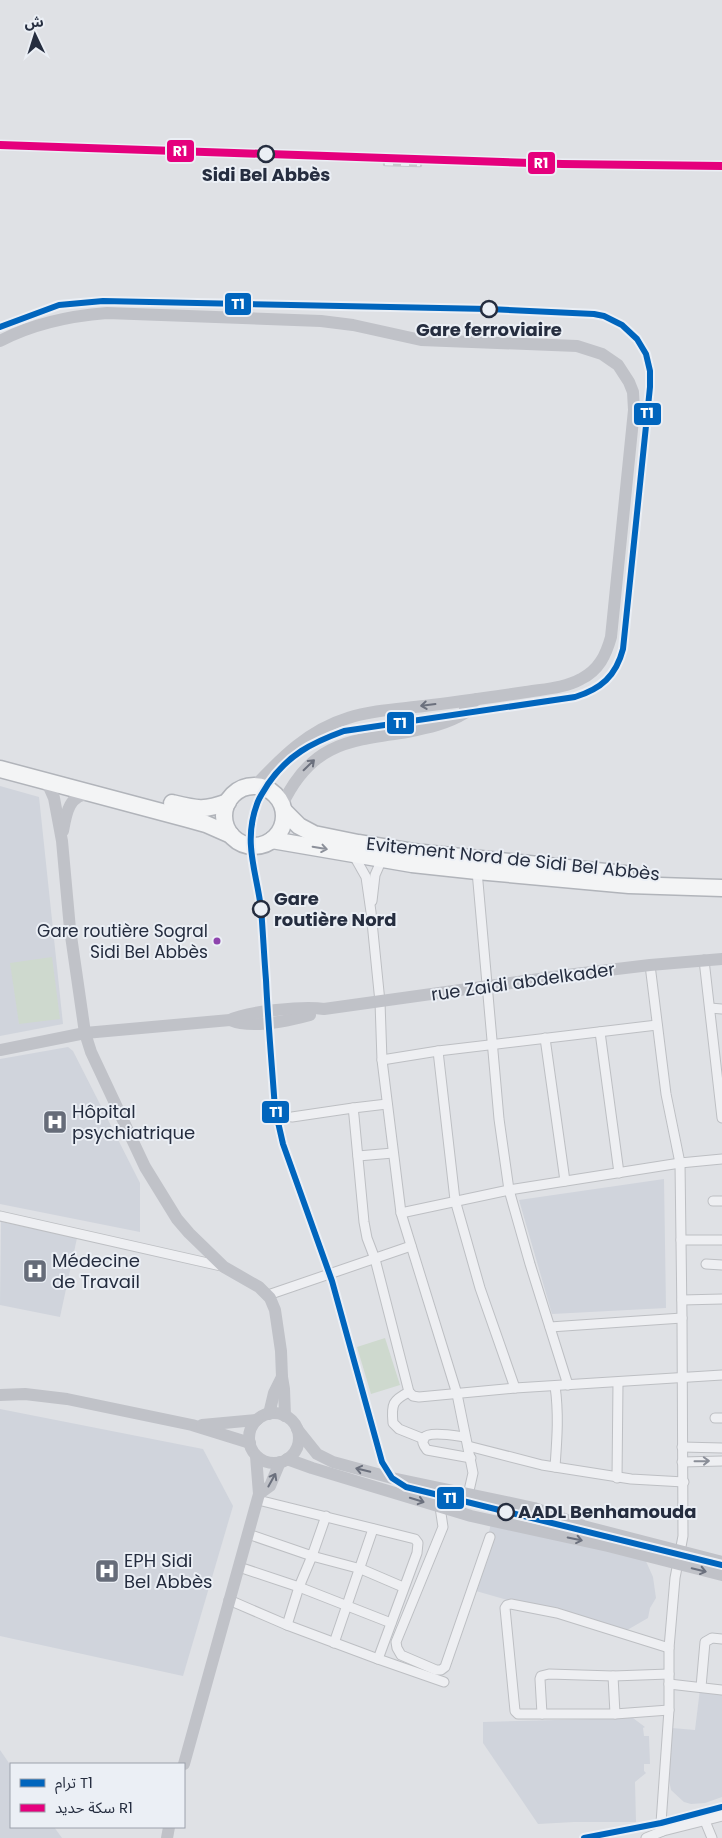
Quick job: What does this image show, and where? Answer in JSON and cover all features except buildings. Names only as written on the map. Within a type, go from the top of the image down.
[{"type":"highway","points":[[0,758],[189,807],[206,809],[228,802],[239,791],[254,786],[272,793],[283,808],[282,828],[272,840],[265,844],[250,846],[206,824],[102,795],[0,770]]},
{"type":"highway","points":[[228,802],[224,815],[225,823],[231,835]]},
{"type":"highway","name":"Evitement Nord de Sidi Bel Abbès","points":[[283,808],[299,826],[314,834],[413,852],[628,874],[722,876]]},
{"type":"highway","name":"Evitement Nord de Sidi Bel Abbès","points":[[272,840],[382,859],[477,871],[629,885],[722,888]]},
{"type":"main road","points":[[0,341],[28,328],[69,317],[107,313],[321,321],[353,325],[421,340],[577,346],[591,349],[611,358],[629,382],[634,402],[614,615],[606,652],[602,661],[590,674],[571,684],[476,700],[360,715],[336,722],[291,749],[254,786]]},
{"type":"main road","points":[[283,808],[292,784],[308,765],[332,748],[363,738],[426,729],[453,721],[465,713],[465,709],[476,700]]},
{"type":"main road","points":[[450,703],[453,721]]},
{"type":"main road","points":[[47,782],[54,798],[62,841],[70,929],[85,1033],[91,1052],[155,1186],[172,1212],[189,1233],[224,1267],[259,1287],[268,1295],[275,1310],[285,1416]]},
{"type":"main road","points":[[62,841],[65,817],[70,804],[83,794],[102,795]]},
{"type":"main road","name":"rue Zaidi abdelkader","points":[[0,1050],[85,1033],[230,1020],[244,1024],[268,1022],[306,1016],[324,1009],[488,986],[650,965],[722,959]]},
{"type":"main road","points":[[184,1763],[258,1497],[256,1456],[250,1443],[250,1430],[263,1417],[282,1377]]},
{"type":"main road","points":[[0,1395],[44,1395],[192,1425],[250,1443]]},
{"type":"main road","points":[[192,1425],[223,1424],[280,1414],[294,1424],[317,1454],[333,1462],[468,1495],[492,1498],[534,1508],[583,1526],[722,1562]]},
{"type":"main road","points":[[258,1497],[270,1486],[284,1460],[294,1453],[298,1437],[297,1429]]},
{"type":"main road","points":[[256,1456],[267,1462],[284,1460],[440,1507],[502,1523],[608,1546],[722,1576]]},
{"type":"street","points":[[352,854],[366,877],[371,912],[380,1002],[382,1060],[401,1213],[457,1394],[471,1458],[473,1479],[468,1495]]},
{"type":"street","points":[[371,912],[375,875],[382,859]]},
{"type":"street","points":[[477,871],[499,1119],[509,1190],[568,1386]]},
{"type":"street","points":[[704,960],[722,1111]]},
{"type":"street","points":[[650,965],[666,1094],[680,1163],[683,1536],[681,1551],[676,1565],[669,1648],[669,1710],[661,1823],[663,1831]]},
{"type":"street","points":[[710,1008],[722,1009]]},
{"type":"street","points":[[382,1060],[438,1051],[657,1025]]},
{"type":"street","points":[[600,1032],[619,1173]]},
{"type":"street","points":[[544,1038],[565,1181]]},
{"type":"street","points":[[438,1051],[455,1200],[480,1288],[515,1388]]},
{"type":"street","points":[[292,1117],[387,1104]]},
{"type":"street","points":[[354,1108],[367,1238],[410,1392],[413,1396],[722,1375]]},
{"type":"street","points":[[358,1156],[393,1153]]},
{"type":"street","points":[[401,1213],[509,1190],[680,1163],[722,1159]]},
{"type":"street","points":[[0,1216],[224,1267]]},
{"type":"street","points":[[681,1240],[722,1240]]},
{"type":"street","points":[[268,1295],[411,1246]]},
{"type":"street","points":[[706,1264],[722,1265]]},
{"type":"street","points":[[682,1300],[722,1299]]},
{"type":"street","points":[[550,1327],[682,1318]]},
{"type":"street","points":[[617,1478],[618,1383]]},
{"type":"street","points":[[555,1386],[559,1427],[555,1467]]},
{"type":"street","points":[[410,1392],[394,1402],[394,1423],[399,1429],[424,1439]]},
{"type":"street","points":[[471,1458],[427,1450],[424,1446],[424,1439],[426,1435],[432,1433],[555,1467],[617,1478],[684,1482]]},
{"type":"street","points":[[682,1447],[722,1448]]},
{"type":"street","points":[[682,1462],[722,1461]]},
{"type":"street","points":[[258,1497],[415,1539],[418,1543],[417,1553],[378,1659]]},
{"type":"street","points":[[440,1507],[442,1527],[396,1642],[401,1655],[436,1670],[441,1670],[445,1667],[490,1537]]},
{"type":"street","points":[[287,1625],[326,1516]]},
{"type":"street","points":[[334,1643],[373,1529]]},
{"type":"street","points":[[248,1534],[312,1556],[360,1569],[403,1587]]},
{"type":"street","points":[[238,1567],[391,1623]]},
{"type":"street","points":[[228,1600],[334,1643],[444,1682]]},
{"type":"street","points":[[669,1648],[558,1613],[507,1605],[505,1608],[514,1711],[518,1714],[615,1714],[669,1710]]},
{"type":"street","points":[[701,1687],[705,1642],[712,1638],[722,1640]]},
{"type":"street","points":[[542,1714],[541,1676],[549,1674],[613,1676],[669,1674]]},
{"type":"street","points":[[613,1676],[615,1714]]},
{"type":"street","points":[[669,1684],[722,1690]]},
{"type":"street","points":[[646,1838],[663,1831],[722,1816]]},
{"type":"street","points":[[705,1821],[712,1838]]},
{"type":"shaded area","points":[[0,786],[39,797],[63,1024],[0,1036]]},
{"type":"shaded area","points":[[52,957],[60,1019],[19,1024],[10,963]]},
{"type":"shaded area","name":"Hôpital psychiatrique","points":[[68,1047],[73,1051],[140,1183],[140,1232],[0,1204],[0,1059]]},
{"type":"shaded area","points":[[664,1179],[666,1308],[552,1314],[519,1200]]},
{"type":"shaded area","name":"Médecine de Travail","points":[[1,1222],[77,1238],[60,1317],[0,1305]]},
{"type":"shaded area","points":[[385,1338],[400,1385],[371,1394],[357,1347]]},
{"type":"shaded area","name":"EPH Sidi Bel Abbès","points":[[0,1409],[203,1449],[233,1506],[183,1676],[0,1636]]},
{"type":"shaded area","points":[[491,1523],[645,1559],[653,1577],[656,1598],[650,1608],[648,1618],[622,1633],[476,1591]]},
{"type":"shaded area","points":[[700,1689],[722,1690],[722,1797],[705,1803],[691,1804],[684,1802],[671,1790],[669,1780],[672,1728],[695,1730]]},
{"type":"shaded area","points":[[633,1718],[645,1727],[643,1728],[644,1736],[649,1736],[650,1764],[644,1764],[644,1771],[646,1773],[635,1782],[636,1822],[538,1824],[483,1743],[483,1722]]},
{"type":"shaded area","points":[[0,1750],[10,1765],[10,1828],[55,1828],[62,1838],[0,1838]]},
{"type":"railway","points":[[0,145],[562,164],[722,166]]},
{"type":"railway","points":[[385,164],[420,165]]},
{"type":"tram line","name":"T1","points":[[0,327],[59,305],[103,301],[489,309],[604,316],[622,325],[637,339],[646,354],[650,371],[650,387],[623,649],[612,674],[592,690],[575,697],[344,731],[321,740],[292,758],[268,784],[259,799],[253,818],[251,844],[261,908],[275,1109],[283,1144],[332,1281],[382,1462],[392,1478],[406,1487],[722,1565]]},
{"type":"tram line","name":"T1","points":[[584,1838],[661,1823],[722,1807]]},
{"type":"rail line","name":"R1","points":[[0,145],[562,164],[722,166]]},
{"type":"place","name":"Sidi Bel Abbès","points":[[266,154]]},
{"type":"place","name":"Gare ferroviaire","points":[[489,309]]},
{"type":"place","name":"Gare routière Nord","points":[[261,909]]},
{"type":"place","name":"Gare routière Sogral Sidi Bel Abbès","points":[[217,941]]},
{"type":"place","name":"Hôpital psychiatrique","points":[[55,1122]]},
{"type":"place","name":"Médecine de Travail","points":[[35,1271]]},
{"type":"place","name":"AADL Benhamouda","points":[[506,1512]]},
{"type":"place","name":"EPH Sidi Bel Abbès","points":[[107,1571]]}]
